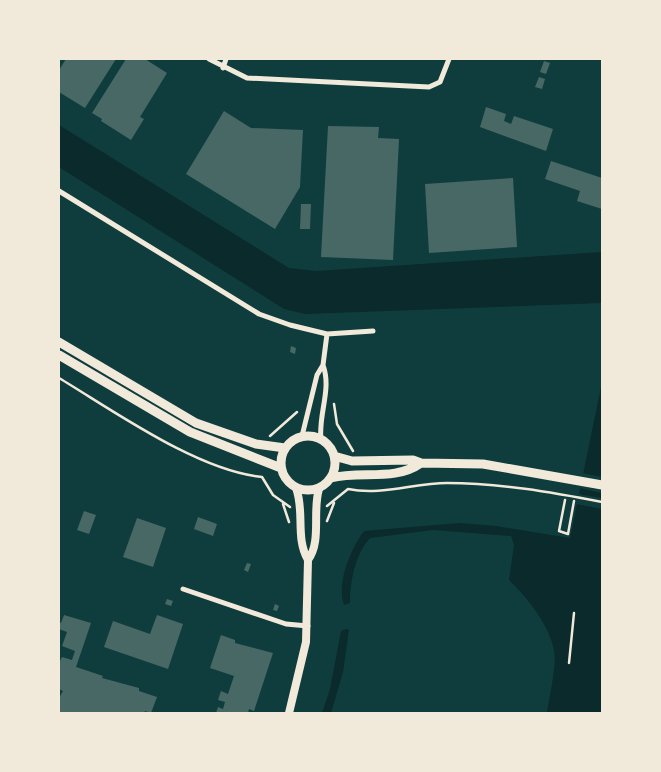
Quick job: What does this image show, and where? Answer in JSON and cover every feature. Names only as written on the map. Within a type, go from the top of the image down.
[{"type":"main road","points":[[59,342],[196,424],[252,443],[285,448]]},
{"type":"main road","points":[[59,355],[190,432],[281,468]]},
{"type":"main road","points":[[302,436],[312,436],[322,440],[328,445],[334,456],[335,467],[331,478],[319,489],[307,491],[296,488],[287,482],[281,468],[281,458],[285,448],[293,440],[302,436]]},
{"type":"main road","points":[[334,456],[352,461],[413,460],[421,464],[475,463],[602,485]]},
{"type":"main road","points":[[331,478],[343,475],[396,473],[413,469],[421,464]]},
{"type":"street","points":[[209,59],[247,78],[420,87],[436,84],[442,79],[449,59]]},
{"type":"street","points":[[224,68],[226,59]]},
{"type":"street","points":[[59,190],[259,314],[290,325],[328,334],[373,331]]},
{"type":"street","points":[[302,436],[317,375],[323,365],[328,334]]},
{"type":"street","points":[[322,440],[321,426],[327,377],[323,365]]},
{"type":"street","points":[[288,713],[302,665],[308,626],[308,560],[302,552],[300,500],[296,488]]},
{"type":"street","points":[[308,560],[314,552],[315,501],[319,489]]},
{"type":"street","points":[[183,589],[286,624],[308,626]]},
{"type":"path","points":[[59,378],[175,447],[222,467],[262,477],[270,491],[282,502],[296,509]]},
{"type":"path","points":[[334,400],[337,424],[350,442],[355,457]]},
{"type":"path","points":[[266,441],[274,430],[294,416],[299,409]]},
{"type":"path","points":[[323,508],[348,489],[378,491],[446,483],[497,486],[602,502]]},
{"type":"path","points":[[565,500],[559,531],[568,534],[574,501]]},
{"type":"path","points":[[328,519],[334,501]]},
{"type":"path","points":[[282,502],[288,519]]},
{"type":"path","points":[[570,663],[574,614]]},
{"type":"water","points":[[59,125],[289,268],[316,271],[602,252],[602,303],[305,314],[284,309],[59,167]]},
{"type":"water","points":[[602,382],[602,713],[547,713],[554,673],[554,651],[548,632],[537,612],[509,580],[514,545],[511,536],[433,530],[370,538],[361,552],[354,569],[350,603],[344,605],[342,596],[343,577],[354,547],[364,531],[460,523],[496,526],[570,538]]},
{"type":"water","points":[[349,630],[343,672],[331,713],[322,713],[330,689],[341,631]]},
{"type":"pier","points":[[582,473],[602,477],[602,493],[579,488]]},
{"type":"pier","points":[[578,494],[602,498],[602,509],[576,504]]},
{"type":"building","points":[[66,59],[116,59],[85,108],[59,92],[59,70]]},
{"type":"building","points":[[126,59],[145,59],[167,73],[140,117],[144,119],[131,140],[92,113]]},
{"type":"building","points":[[544,61],[550,63],[546,74],[540,72]]},
{"type":"building","points":[[539,77],[545,79],[542,89],[535,87]]},
{"type":"building","points":[[486,107],[506,114],[504,121],[511,124],[514,116],[553,129],[546,151],[480,127]]},
{"type":"building","points":[[224,111],[251,128],[303,130],[300,187],[275,229],[186,174]]},
{"type":"building","points":[[328,126],[379,127],[378,138],[399,139],[393,260],[321,257]]},
{"type":"building","points":[[551,161],[602,178],[602,209],[577,201],[580,191],[545,179]]},
{"type":"building","points":[[513,178],[517,247],[429,253],[425,184]]},
{"type":"building","points":[[301,204],[311,204],[310,229],[300,229]]},
{"type":"building","points":[[291,346],[296,348],[295,354],[290,352]]},
{"type":"building","points":[[84,511],[96,515],[89,534],[77,530]]},
{"type":"building","points":[[198,517],[217,524],[213,536],[194,529]]},
{"type":"building","points":[[137,518],[166,528],[153,567],[123,557]]},
{"type":"building","points":[[247,563],[251,564],[248,572],[244,570]]},
{"type":"building","points":[[167,599],[173,601],[171,606],[165,604]]},
{"type":"building","points":[[275,604],[279,606],[277,611],[273,610]]},
{"type":"building","points":[[64,615],[91,623],[76,667],[103,676],[102,678],[139,688],[139,691],[157,697],[151,713],[145,711],[144,713],[59,713],[59,698],[63,691],[59,689],[59,663],[62,657],[72,660],[75,651],[62,646],[67,632],[59,629],[59,622],[61,623]]},
{"type":"building","points":[[157,615],[183,624],[168,669],[104,647],[113,621],[150,634]]},
{"type":"building","points":[[221,635],[235,640],[235,643],[273,653],[254,711],[249,709],[248,713],[216,713],[218,707],[223,709],[225,702],[218,700],[221,691],[228,694],[234,676],[210,668]]}]
